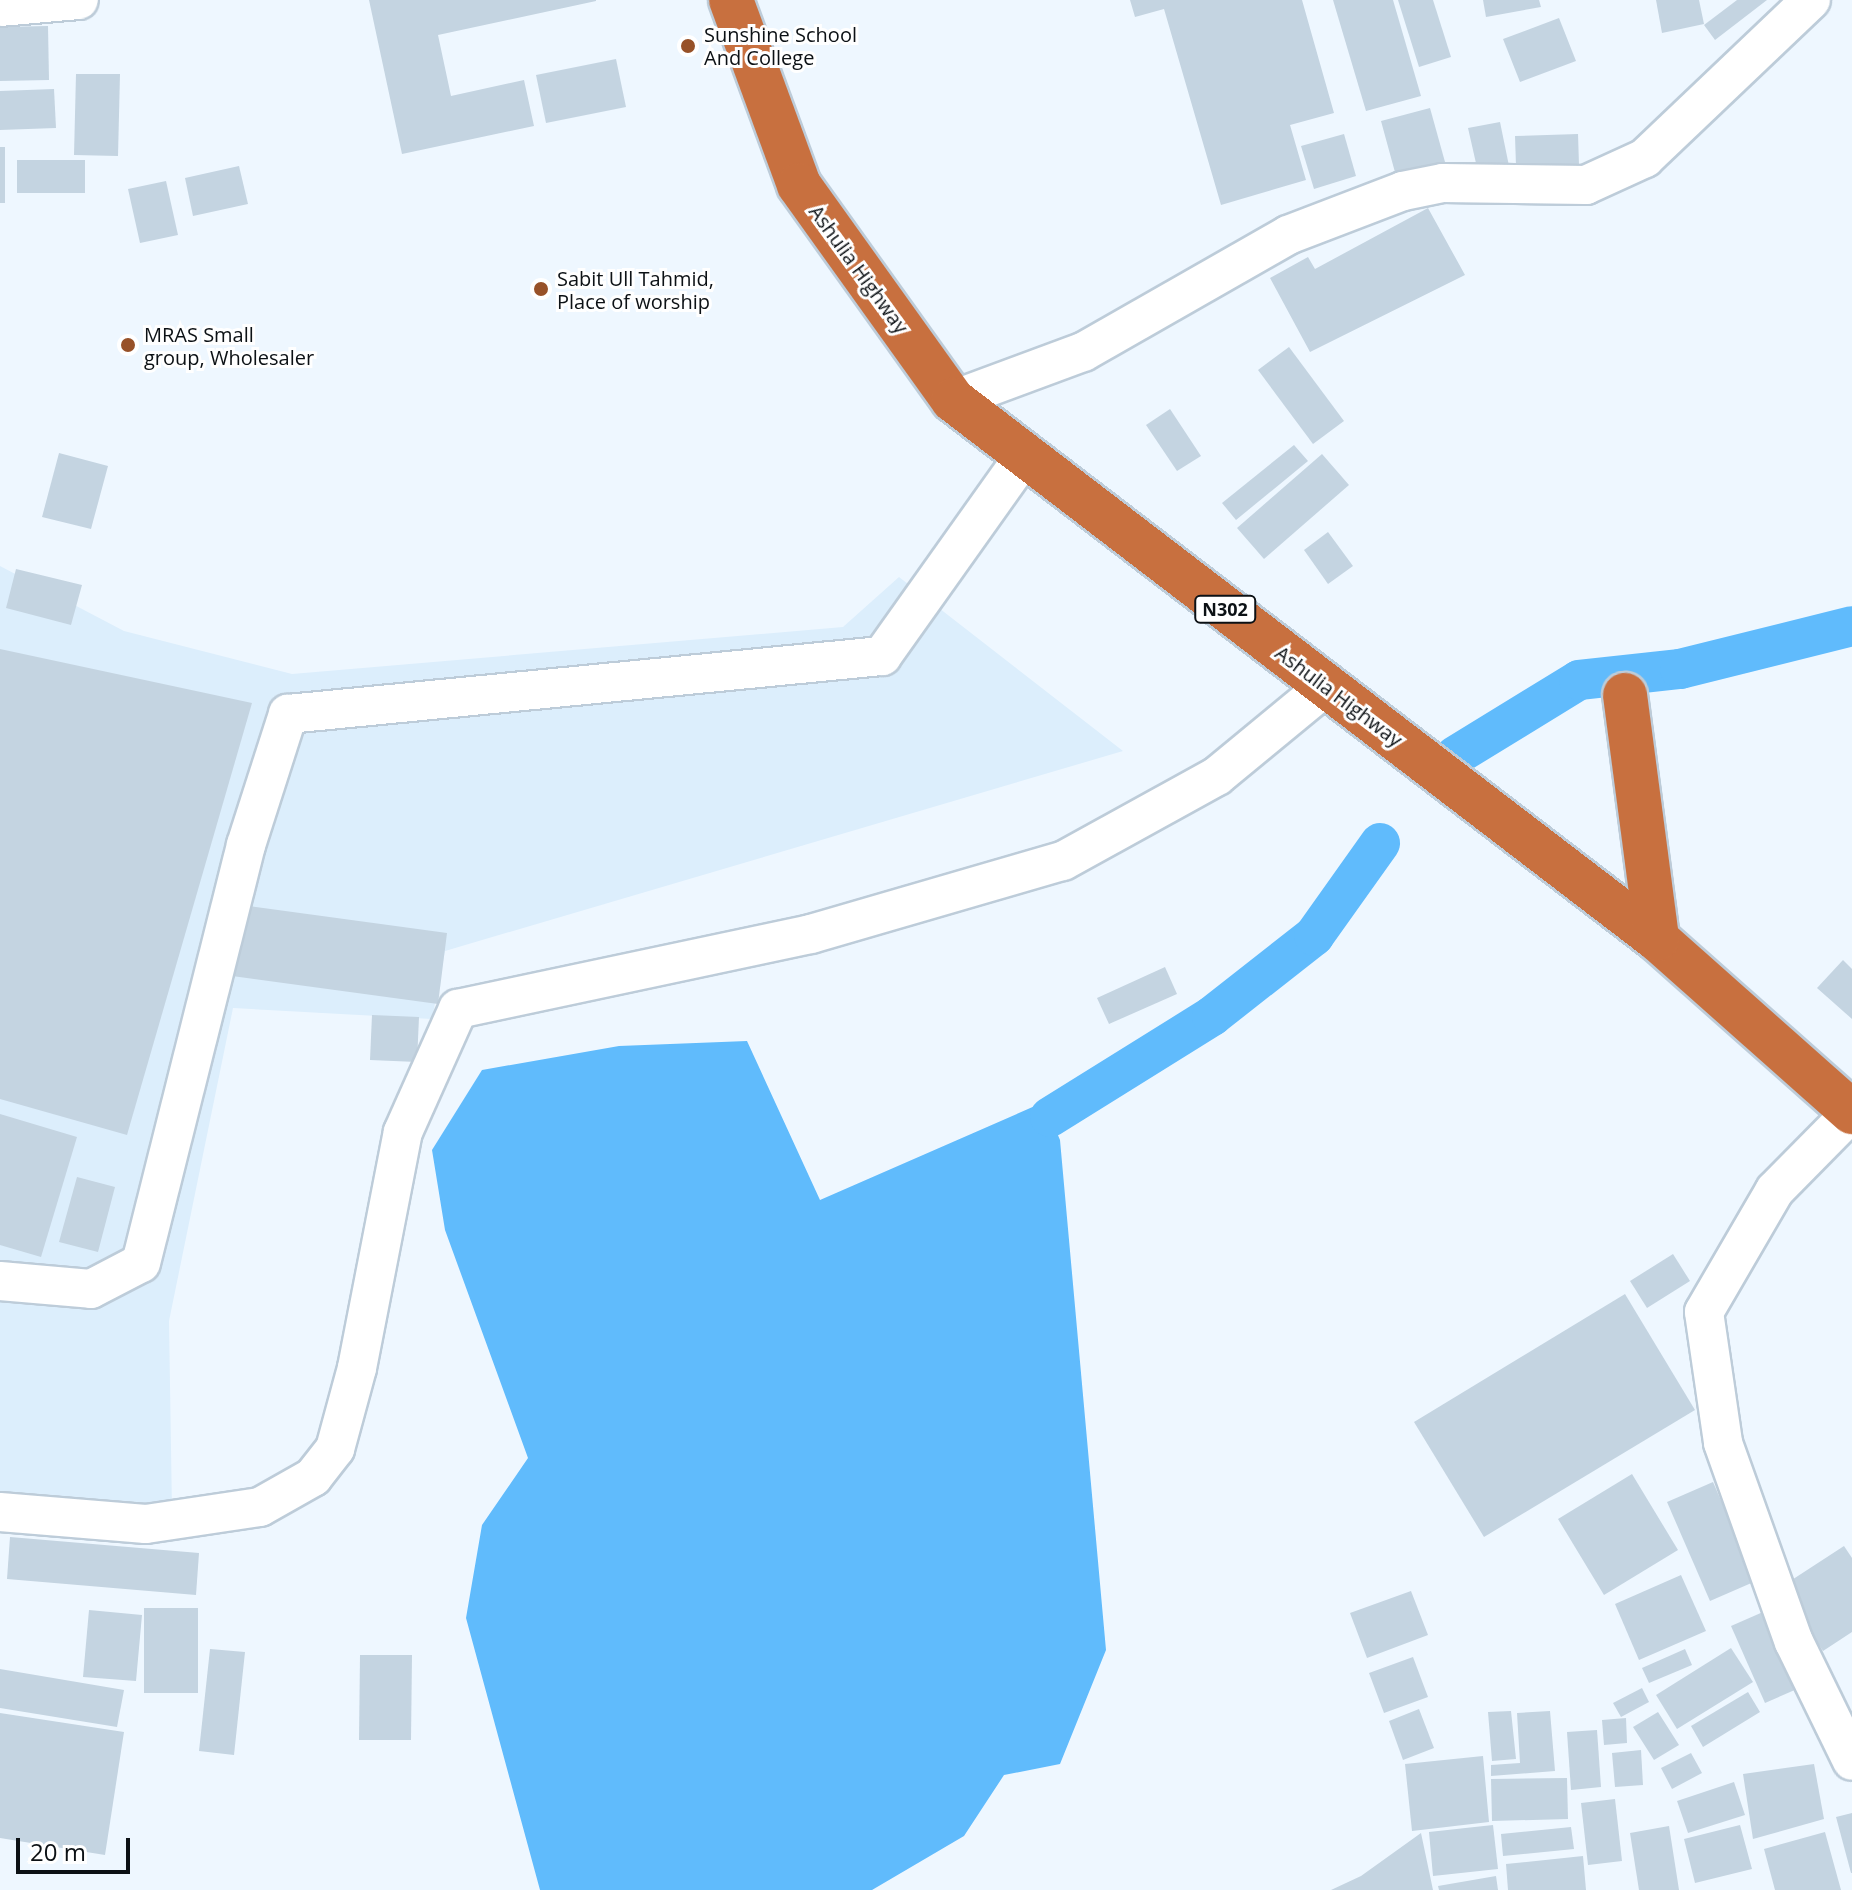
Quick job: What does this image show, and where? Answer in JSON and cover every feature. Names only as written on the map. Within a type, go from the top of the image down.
[{"type":"highway","name":"Ashulia Highway","points":[[731,0],[799,185],[953,400],[1657,939],[1852,1112]]},
{"type":"highway","points":[[1625,695],[1657,939]]},
{"type":"street","points":[[0,7],[79,0]]},
{"type":"street","points":[[953,400],[1083,352],[1288,235],[1403,191],[1443,183],[1586,185],[1645,158],[1811,0]]},
{"type":"street","points":[[0,1281],[91,1289],[141,1263],[246,845],[288,714],[882,656],[1025,455]]},
{"type":"street","points":[[0,1512],[146,1524],[260,1507],[313,1477],[335,1449],[357,1368],[403,1132],[458,1009],[811,934],[1063,861],[1217,776],[1326,686]]},
{"type":"street","points":[[1852,1112],[1775,1190],[1704,1312],[1723,1443],[1794,1642],[1852,1761]]},
{"type":"shaded area","points":[[0,566],[124,631],[292,674],[843,627],[899,577],[1123,751],[445,951],[432,1019],[233,1008],[169,1321],[172,1511],[0,1491]]},
{"type":"water","points":[[747,1041],[820,1200],[1044,1102],[1060,1140],[1106,1650],[1060,1764],[1004,1775],[964,1836],[872,1890],[540,1890],[466,1618],[482,1525],[528,1458],[445,1230],[432,1150],[482,1070],[619,1046]]},
{"type":"building","points":[[369,0],[596,1],[438,35],[451,96],[524,80],[534,126],[402,154]]},
{"type":"building","points":[[1130,0],[1302,0],[1334,113],[1290,125],[1306,180],[1221,205],[1164,9],[1135,17]]},
{"type":"building","points":[[1333,0],[1393,0],[1421,96],[1366,111]]},
{"type":"building","points":[[1398,0],[1433,0],[1451,57],[1419,67]]},
{"type":"building","points":[[1483,0],[1539,0],[1541,7],[1486,17]]},
{"type":"building","points":[[1656,0],[1699,0],[1704,24],[1662,33]]},
{"type":"building","points":[[1737,0],[1767,0],[1715,40],[1704,25]]},
{"type":"building","points":[[1559,18],[1576,61],[1520,82],[1503,39]]},
{"type":"building","points":[[48,26],[49,80],[0,81],[0,27]]},
{"type":"building","points":[[616,59],[626,107],[546,123],[536,75]]},
{"type":"building","points":[[76,74],[120,74],[118,156],[74,155]]},
{"type":"building","points":[[54,89],[56,128],[0,130],[0,91]]},
{"type":"building","points":[[1430,108],[1445,162],[1396,176],[1381,121]]},
{"type":"building","points":[[1500,122],[1509,166],[1478,172],[1468,128]]},
{"type":"building","points":[[1344,134],[1356,176],[1314,189],[1301,146]]},
{"type":"building","points":[[1578,134],[1579,165],[1516,166],[1515,136]]},
{"type":"building","points":[[0,147],[5,147],[5,203],[0,203]]},
{"type":"building","points":[[17,160],[85,160],[85,193],[17,193]]},
{"type":"building","points":[[239,166],[248,204],[193,216],[185,178]]},
{"type":"building","points":[[166,181],[178,235],[140,243],[128,189]]},
{"type":"building","points":[[1428,208],[1465,275],[1310,352],[1270,278],[1308,257],[1315,269]]},
{"type":"building","points":[[1289,347],[1344,421],[1313,444],[1258,370]]},
{"type":"building","points":[[1170,409],[1201,456],[1177,471],[1146,425]]},
{"type":"building","points":[[1294,445],[1308,461],[1236,520],[1222,503]]},
{"type":"building","points":[[59,453],[108,466],[91,529],[42,517]]},
{"type":"building","points":[[1322,454],[1349,485],[1264,559],[1237,528]]},
{"type":"building","points":[[1328,532],[1353,566],[1328,584],[1304,550]]},
{"type":"building","points":[[16,569],[82,585],[71,625],[6,608]]},
{"type":"building","points":[[0,649],[252,703],[127,1135],[0,1099]]},
{"type":"building","points":[[241,905],[447,933],[438,1004],[232,976]]},
{"type":"building","points":[[1843,960],[1852,969],[1852,1019],[1817,988]]},
{"type":"building","points":[[1165,967],[1177,994],[1109,1024],[1097,998]]},
{"type":"building","points":[[372,1015],[419,1017],[417,1062],[370,1060]]},
{"type":"building","points":[[0,1114],[77,1137],[41,1257],[0,1245]]},
{"type":"building","points":[[77,1177],[115,1187],[98,1252],[59,1242]]},
{"type":"building","points":[[1673,1254],[1690,1281],[1647,1308],[1630,1281]]},
{"type":"building","points":[[1625,1294],[1695,1410],[1484,1537],[1414,1422]]},
{"type":"building","points":[[1632,1474],[1678,1550],[1604,1595],[1558,1519]]},
{"type":"building","points":[[1713,1482],[1756,1581],[1710,1601],[1667,1502]]},
{"type":"building","points":[[10,1537],[199,1553],[196,1595],[7,1579]]},
{"type":"building","points":[[1844,1546],[1852,1558],[1852,1632],[1823,1651],[1781,1587]]},
{"type":"building","points":[[1681,1575],[1706,1631],[1639,1660],[1615,1604]]},
{"type":"building","points":[[1411,1591],[1428,1635],[1367,1658],[1350,1613]]},
{"type":"building","points":[[144,1608],[198,1608],[198,1693],[144,1693]]},
{"type":"building","points":[[89,1610],[142,1615],[136,1681],[83,1677]]},
{"type":"building","points":[[1763,1612],[1797,1689],[1765,1703],[1731,1626]]},
{"type":"building","points":[[1731,1648],[1753,1682],[1677,1729],[1656,1695]]},
{"type":"building","points":[[210,1649],[245,1652],[234,1755],[199,1751]]},
{"type":"building","points":[[1685,1649],[1692,1665],[1649,1683],[1642,1668]]},
{"type":"building","points":[[360,1655],[412,1655],[411,1740],[359,1740]]},
{"type":"building","points":[[1413,1657],[1428,1697],[1384,1713],[1369,1673]]},
{"type":"building","points":[[0,1669],[124,1690],[117,1727],[0,1708]]},
{"type":"building","points":[[1642,1688],[1649,1702],[1621,1717],[1613,1703]]},
{"type":"building","points":[[1748,1692],[1760,1712],[1703,1747],[1691,1726]]},
{"type":"building","points":[[1419,1709],[1434,1748],[1403,1760],[1389,1721]]},
{"type":"building","points":[[1511,1711],[1516,1759],[1492,1761],[1488,1712]]},
{"type":"building","points":[[1550,1711],[1555,1771],[1491,1776],[1491,1765],[1520,1763],[1517,1713]]},
{"type":"building","points":[[1658,1712],[1679,1745],[1654,1760],[1633,1727]]},
{"type":"building","points":[[0,1713],[124,1732],[105,1855],[0,1838]]},
{"type":"building","points":[[1626,1718],[1627,1743],[1604,1745],[1602,1720]]},
{"type":"building","points":[[1597,1730],[1601,1787],[1571,1790],[1567,1732]]},
{"type":"building","points":[[1641,1750],[1643,1785],[1615,1787],[1612,1753]]},
{"type":"building","points":[[1691,1753],[1702,1773],[1672,1789],[1661,1768]]},
{"type":"building","points":[[1483,1756],[1489,1822],[1412,1831],[1405,1764]]},
{"type":"building","points":[[1814,1764],[1824,1819],[1753,1839],[1743,1774]]},
{"type":"building","points":[[1567,1778],[1568,1819],[1492,1821],[1491,1779]]},
{"type":"building","points":[[1734,1782],[1745,1815],[1688,1833],[1677,1801]]},
{"type":"building","points":[[1615,1799],[1622,1861],[1588,1865],[1581,1803]]},
{"type":"building","points":[[1852,1813],[1852,1873],[1851,1873],[1836,1817]]},
{"type":"building","points":[[1493,1825],[1498,1869],[1433,1876],[1429,1832]]},
{"type":"building","points":[[1740,1825],[1752,1869],[1695,1883],[1684,1839]]},
{"type":"building","points":[[1669,1826],[1679,1890],[1639,1890],[1630,1833]]},
{"type":"building","points":[[1571,1827],[1574,1849],[1503,1856],[1501,1834]]},
{"type":"building","points":[[1825,1832],[1841,1890],[1775,1890],[1764,1849]]},
{"type":"building","points":[[1421,1833],[1433,1890],[1331,1890],[1361,1876]]},
{"type":"building","points":[[1583,1856],[1586,1890],[1508,1890],[1506,1864]]},
{"type":"building","points":[[1496,1876],[1498,1890],[1439,1890],[1438,1886]]},
{"type":"waterway","points":[[1455,756],[1579,680],[1680,669],[1852,626]]},
{"type":"waterway","points":[[1050,1117],[1212,1016],[1314,936],[1380,843]]},
{"type":"place","name":"Sunshine School And College","points":[[688,46]]},
{"type":"place","name":"Sabit Ull Tahmid, Place of worship","points":[[541,289]]},
{"type":"place","name":"MRAS Small group, Wholesaler","points":[[128,345]]}]
